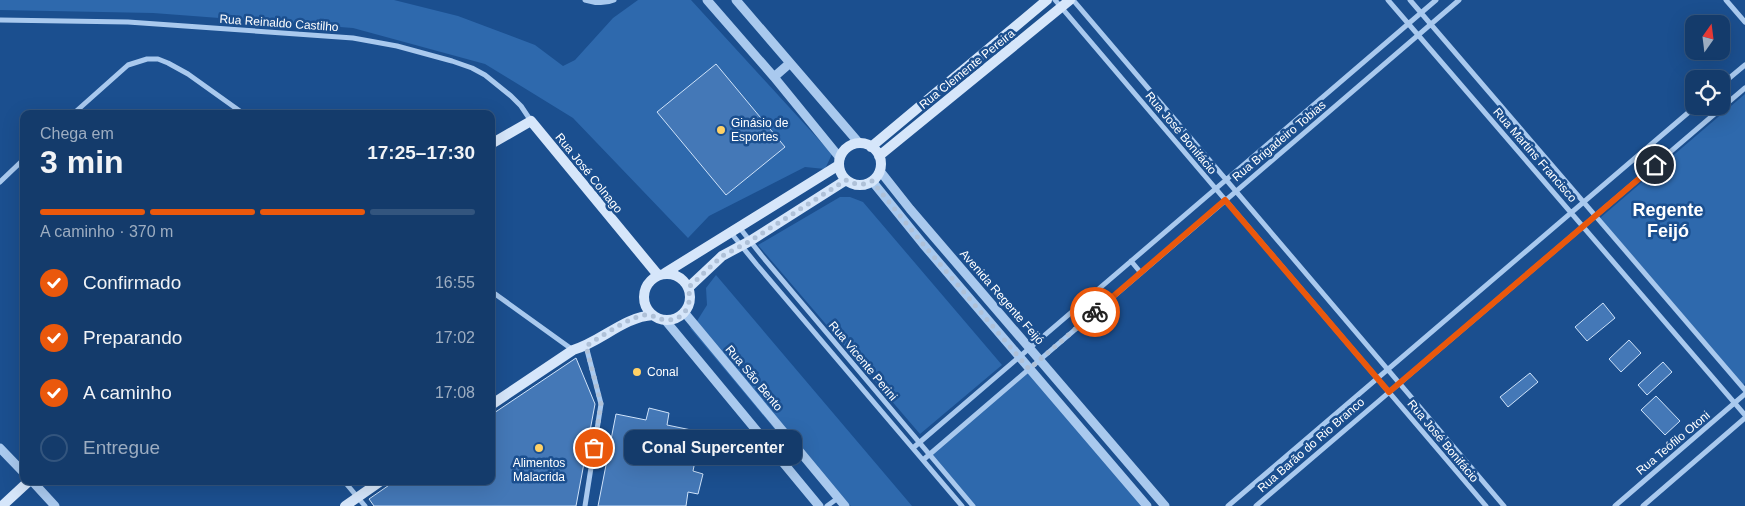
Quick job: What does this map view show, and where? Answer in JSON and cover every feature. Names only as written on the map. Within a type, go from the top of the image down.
[{"type":"main road","name":"Rua Clemente Pereira","points":[[872,147],[1047,0]]},
{"type":"main road","name":"Rua Clemente Pereira","points":[[879,156],[1058,4],[1071,0]]},
{"type":"main road","points":[[495,142],[531,121]]},
{"type":"main road","name":"Rua José Colnago","points":[[531,121],[662,274]]},
{"type":"main road","points":[[662,274],[679,277],[688,288],[690,300],[684,312],[672,319],[666,320],[653,315],[645,306],[644,292],[651,280],[839,162],[845,149],[849,146],[859,143],[872,147],[879,156],[881,164],[880,171],[872,181],[859,185],[846,180],[842,176],[839,162]]},
{"type":"main road","points":[[688,288],[722,256],[846,180]]},
{"type":"main road","points":[[495,403],[573,350],[586,346],[626,322],[638,317],[653,315]]},
{"type":"main road","points":[[2,506],[26,485]]},
{"type":"main road","points":[[345,506],[375,485]]},
{"type":"street","points":[[585,0],[599,3],[614,0]]},
{"type":"street","points":[[707,0],[774,77],[839,162]]},
{"type":"street","points":[[736,0],[859,143]]},
{"type":"street","name":"Rua José Bonifácio","points":[[1071,0],[1504,506]]},
{"type":"street","name":"Rua Martins Francisco","points":[[1388,0],[1745,416]]},
{"type":"street","name":"Rua Martins Francisco","points":[[1410,0],[1745,390]]},
{"type":"street","name":"Rua Brigadeiro Tobias","points":[[913,448],[1436,0]]},
{"type":"street","name":"Rua Brigadeiro Tobias","points":[[923,460],[1459,0]]},
{"type":"street","points":[[1726,0],[1745,22]]},
{"type":"street","name":"Rua José Bonifácio","points":[[1058,4],[1486,506]]},
{"type":"street","name":"Rua Reinaldo Castilho","points":[[0,20],[128,22],[353,38],[452,60],[478,71],[511,96],[521,106],[531,121]]},
{"type":"street","points":[[77,110],[128,65],[147,59],[158,59],[188,74],[238,110]]},
{"type":"street","points":[[774,77],[790,63]]},
{"type":"street","points":[[1730,78],[1745,65]]},
{"type":"street","name":"Rua Barão do Rio Branco","points":[[1256,506],[1745,88]]},
{"type":"street","name":"Rua Barão do Rio Branco","points":[[1228,506],[1686,115]]},
{"type":"street","points":[[0,182],[20,163]]},
{"type":"street","name":"Avenida Regente Feijó","points":[[880,171],[933,236],[1166,506]]},
{"type":"street","name":"Avenida Regente Feijó","points":[[872,181],[923,244],[1146,506]]},
{"type":"street","name":"Rua Vicente Perini","points":[[735,229],[962,506]]},
{"type":"street","name":"Rua Vicente Perini","points":[[735,229],[973,506]]},
{"type":"street","points":[[923,244],[933,236]]},
{"type":"street","points":[[1131,261],[1141,273]]},
{"type":"street","points":[[968,297],[978,288]]},
{"type":"street","points":[[495,294],[573,350]]},
{"type":"street","name":"Rua São Bento","points":[[684,312],[845,506]]},
{"type":"street","points":[[666,320],[820,506]]},
{"type":"street","points":[[585,506],[601,404],[586,346]]},
{"type":"street","name":"Rua Teófilo Otoni","points":[[1615,506],[1745,394]]},
{"type":"street","points":[[1643,506],[1745,416]]},
{"type":"street","points":[[0,448],[20,469]]},
{"type":"street","points":[[34,485],[55,506]]},
{"type":"street","points":[[348,485],[365,506]]},
{"type":"street","points":[[827,506],[838,498]]},
{"type":"shaded area","points":[[0,0],[394,0],[458,16],[535,45],[563,66],[575,60],[613,18],[638,0],[691,0],[832,154],[825,169],[805,167],[709,216],[688,238],[573,118],[485,64],[353,28],[153,13],[0,10]]},
{"type":"shaded area","points":[[1745,94],[1745,383],[1743,385],[1600,218],[1720,115],[1730,115],[1730,107]]},
{"type":"shaded area","points":[[840,197],[850,197],[863,202],[1002,365],[920,434],[758,245]]},
{"type":"shaded area","points":[[716,275],[912,506],[851,506],[798,457],[690,328],[707,305],[706,288]]},
{"type":"shaded area","points":[[1029,369],[1147,506],[973,506],[929,454]]},
{"type":"building","name":"Ginásio de Esportes","points":[[716,64],[785,147],[726,195],[657,112]]},
{"type":"building","points":[[1603,303],[1615,318],[1587,341],[1575,327]]},
{"type":"building","points":[[1629,340],[1641,353],[1621,372],[1609,359]]},
{"type":"building","name":"Alimentos Malacrida","points":[[576,358],[595,404],[576,506],[374,506],[369,499],[389,485],[495,485],[495,412]]},
{"type":"building","points":[[1663,362],[1672,372],[1647,395],[1638,385]]},
{"type":"building","points":[[1530,373],[1538,382],[1508,407],[1500,397]]},
{"type":"building","points":[[1656,396],[1680,421],[1665,435],[1641,410]]},
{"type":"building","points":[[649,408],[669,413],[667,425],[701,432],[693,471],[703,474],[698,494],[688,492],[686,506],[598,506],[616,414],[646,420]]},
{"type":"way so far","points":[[594,448],[601,404],[586,346],[638,317],[653,315],[659,319],[666,320],[679,316],[684,312],[690,300],[688,288],[722,256],[750,241],[846,180],[852,184],[859,185],[872,181],[1029,369],[1095,312]]},
{"type":"place","name":"Ginásio de Esportes","points":[[721,130]]},
{"type":"place","name":"Conal","points":[[637,372]]},
{"type":"place","name":"Alimentos Malacrida","points":[[539,448]]},
{"type":"place","name":"Conal Supercenter","points":[[594,448]]},
{"type":"district","name":"Regente Feijó","points":[[1668,220]]},
{"type":"route","points":[[1095,312],[1225,200],[1389,392],[1655,165]]}]
